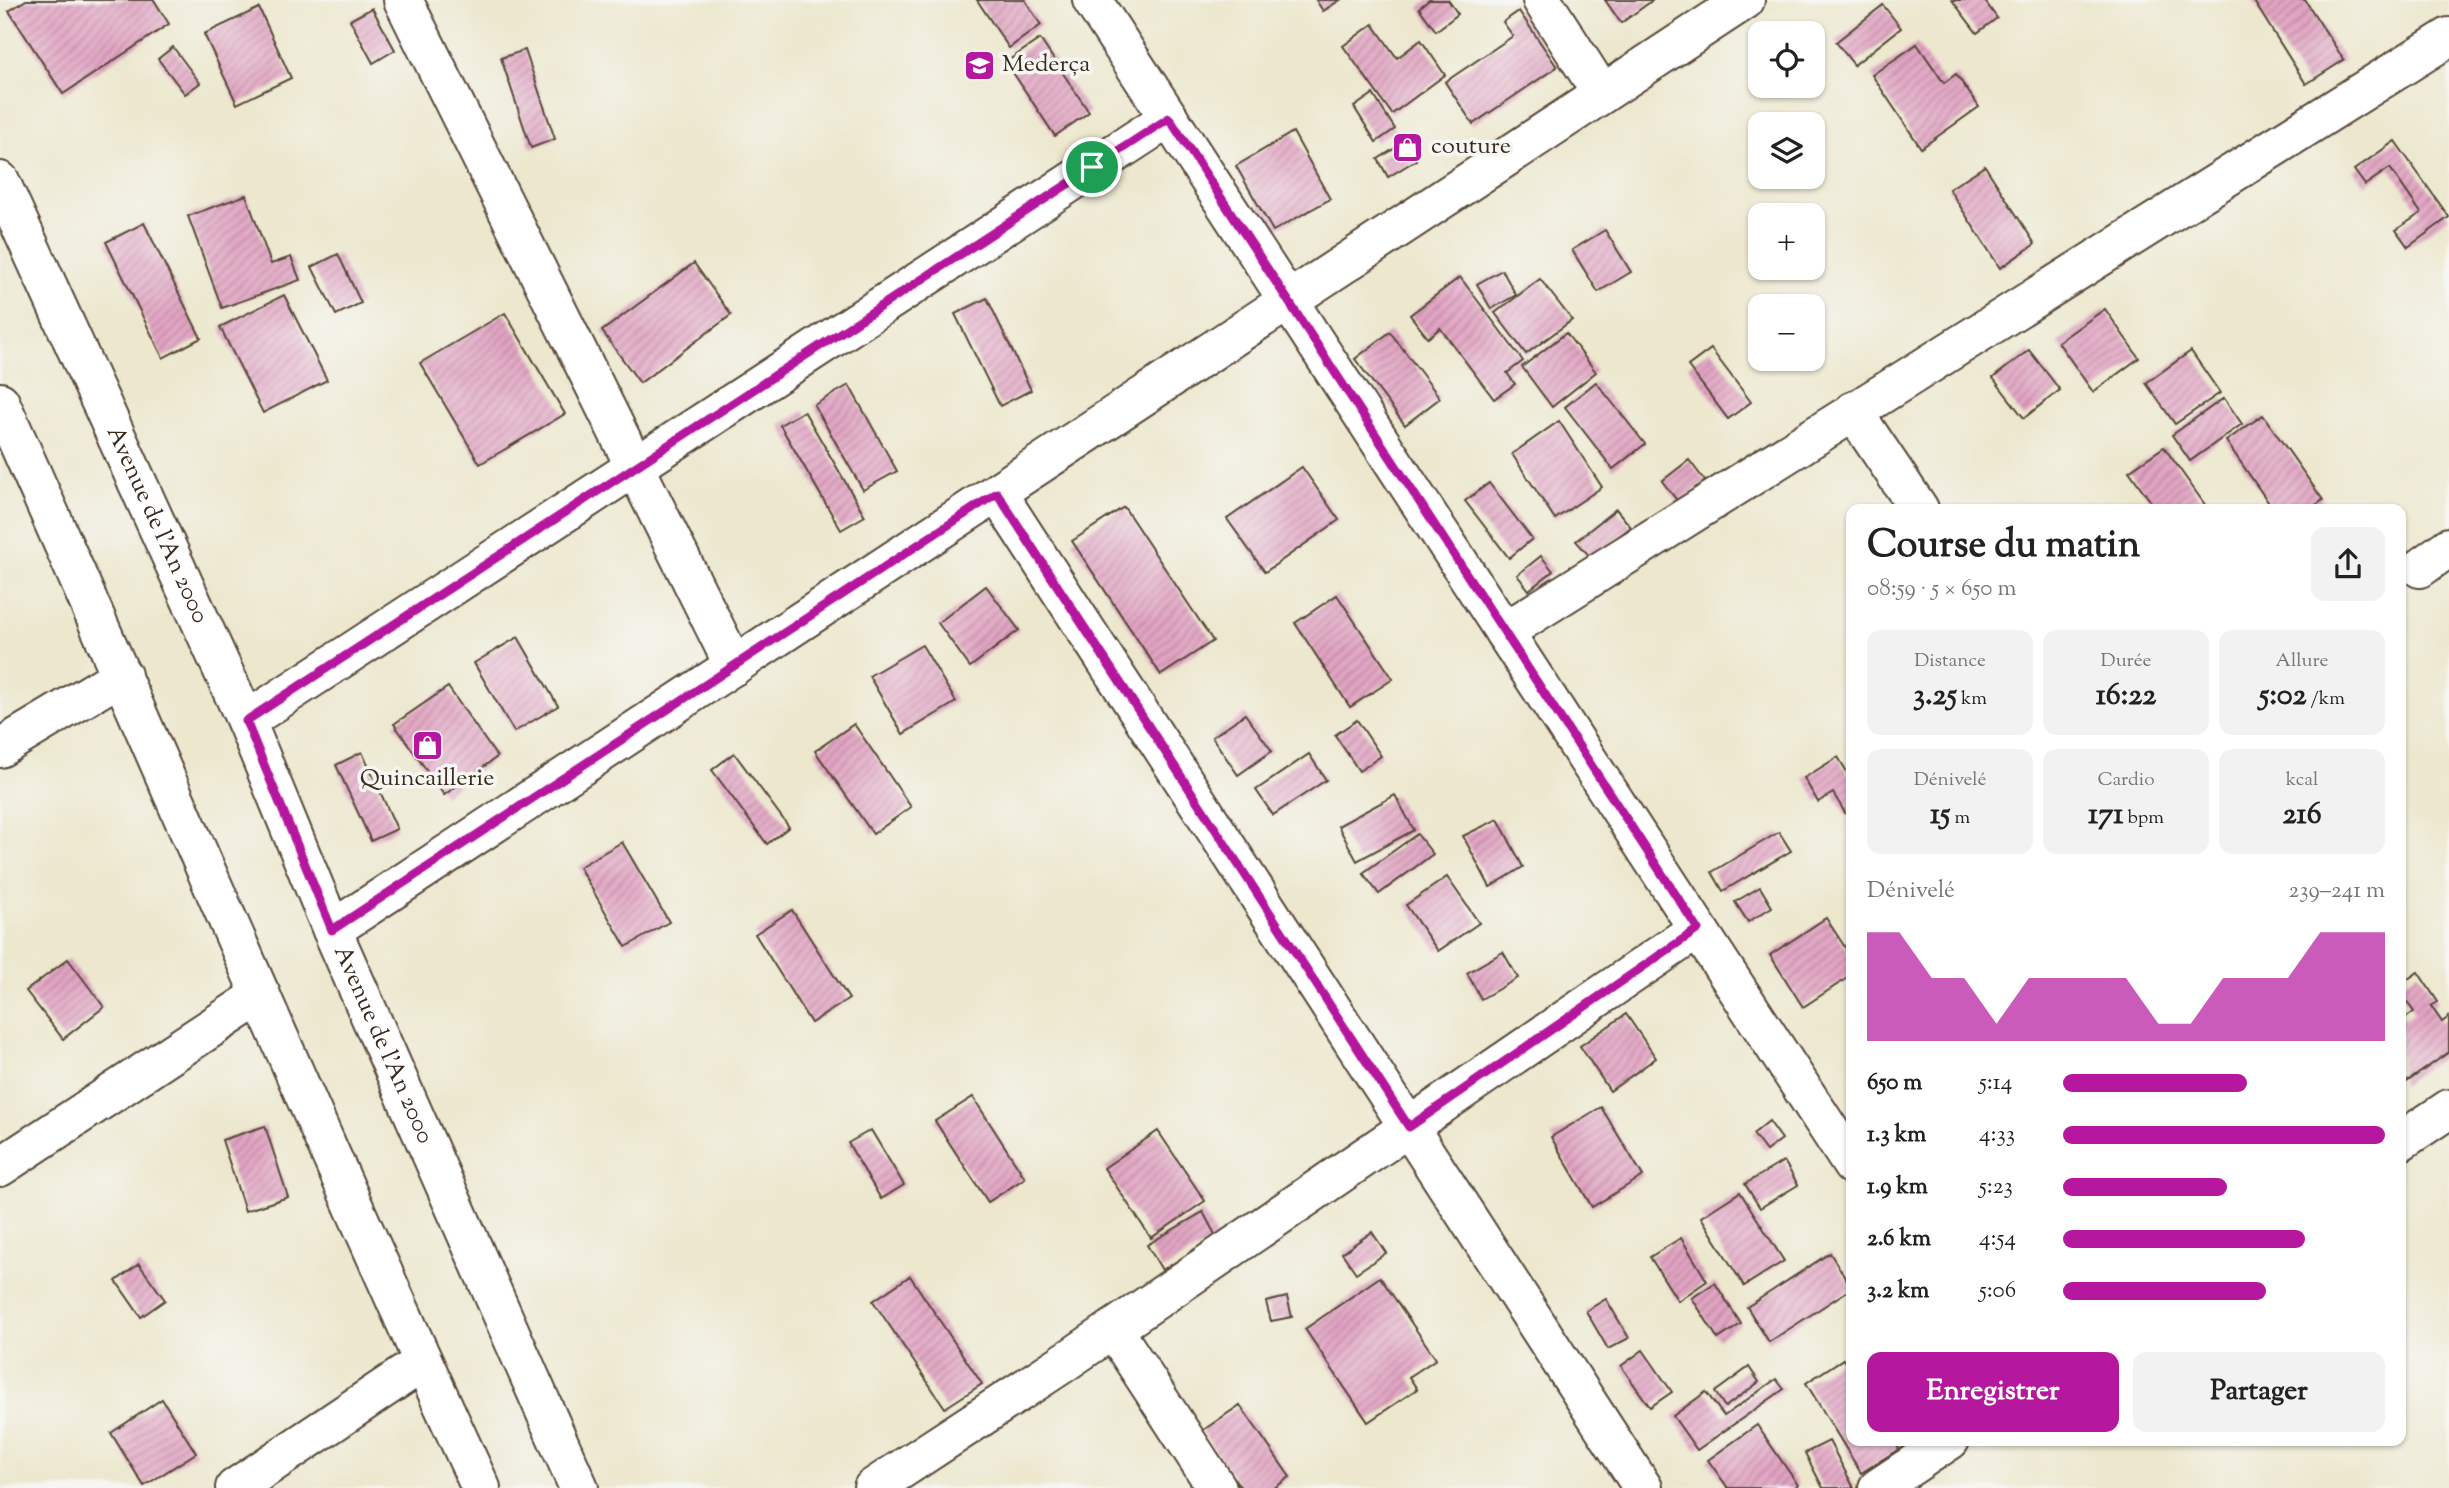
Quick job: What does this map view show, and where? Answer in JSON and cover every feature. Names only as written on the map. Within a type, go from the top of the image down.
[{"type":"street","points":[[403,0],[734,666]]},
{"type":"street","points":[[1092,0],[1846,1156]]},
{"type":"street","points":[[1542,0],[1602,94]]},
{"type":"street","points":[[332,930],[1745,0]]},
{"type":"street","points":[[1504,632],[2449,37]]},
{"type":"street","points":[[246,721],[1169,118]]},
{"type":"street","name":"Avenue de l'An 2000","points":[[0,181],[246,721],[332,930],[579,1488]]},
{"type":"street","points":[[0,402],[481,1488]]},
{"type":"street","points":[[1853,411],[1916,504]]},
{"type":"street","points":[[997,493],[1643,1488]]},
{"type":"street","points":[[0,748],[122,675]]},
{"type":"street","points":[[873,1488],[1113,1329],[1698,929]]},
{"type":"street","points":[[0,1167],[261,995]]},
{"type":"street","points":[[2406,1138],[2449,1109]]},
{"type":"street","points":[[1113,1329],[1217,1488]]},
{"type":"street","points":[[235,1488],[423,1362]]},
{"type":"street","points":[[1878,1488],[1941,1446]]},
{"type":"building","points":[[26,0],[154,0],[169,24],[63,94],[9,11]]},
{"type":"building","points":[[977,0],[1025,0],[1041,25],[1009,48]]},
{"type":"building","points":[[1316,0],[1340,0],[1323,11]]},
{"type":"building","points":[[1429,0],[1448,0],[1458,14],[1436,31],[1419,8]]},
{"type":"building","points":[[1605,0],[1653,0],[1621,23]]},
{"type":"building","points":[[1952,0],[1984,0],[1997,18],[1977,33]]},
{"type":"building","points":[[2253,0],[2305,0],[2344,60],[2306,84]]},
{"type":"building","points":[[1883,5],[1901,28],[1854,65],[1836,42]]},
{"type":"building","points":[[259,8],[291,78],[237,104],[204,34]]},
{"type":"building","points":[[372,8],[395,50],[373,63],[350,20]]},
{"type":"building","points":[[1519,11],[1557,67],[1473,124],[1445,82],[1513,36],[1503,22]]},
{"type":"building","points":[[1373,24],[1397,58],[1421,40],[1445,75],[1392,114],[1343,46]]},
{"type":"building","points":[[1040,39],[1089,112],[1055,136],[1006,62]]},
{"type":"building","points":[[1917,44],[1944,83],[1956,74],[1979,107],[1921,148],[1872,75]]},
{"type":"building","points":[[173,47],[200,83],[185,94],[158,59]]},
{"type":"building","points":[[525,50],[555,139],[531,148],[501,58]]},
{"type":"building","points":[[1373,94],[1395,129],[1376,142],[1354,107]]},
{"type":"building","points":[[1293,132],[1330,199],[1273,231],[1236,166]]},
{"type":"building","points":[[2395,141],[2449,217],[2408,247],[2396,230],[2421,213],[2390,168],[2365,185],[2354,170]]},
{"type":"building","points":[[1405,142],[1416,160],[1388,177],[1378,159]]},
{"type":"building","points":[[1985,166],[2035,244],[2000,268],[1949,189]]},
{"type":"building","points":[[246,195],[271,264],[291,257],[300,280],[222,308],[188,216]]},
{"type":"building","points":[[144,223],[201,338],[163,358],[106,242]]},
{"type":"building","points":[[1605,230],[1631,272],[1598,292],[1572,250]]},
{"type":"building","points":[[338,254],[361,303],[336,315],[312,267]]},
{"type":"building","points":[[694,263],[731,315],[640,383],[602,331]]},
{"type":"building","points":[[1502,270],[1516,295],[1491,309],[1477,284]]},
{"type":"building","points":[[1460,277],[1523,361],[1507,373],[1515,384],[1494,399],[1440,328],[1428,338],[1410,315]]},
{"type":"building","points":[[1540,279],[1572,320],[1526,354],[1495,313]]},
{"type":"building","points":[[284,295],[327,380],[263,413],[220,327]]},
{"type":"building","points":[[987,298],[1031,390],[1000,406],[955,314]]},
{"type":"building","points":[[2105,309],[2139,358],[2093,392],[2058,342]]},
{"type":"building","points":[[505,313],[565,414],[480,464],[420,363]]},
{"type":"building","points":[[1390,332],[1440,398],[1405,425],[1355,359]]},
{"type":"building","points":[[1566,333],[1596,372],[1552,407],[1522,367]]},
{"type":"building","points":[[1711,349],[1751,402],[1728,419],[1688,366]]},
{"type":"building","points":[[2029,350],[2060,390],[2024,418],[1993,378]]},
{"type":"building","points":[[2191,351],[2220,393],[2175,424],[2146,383]]},
{"type":"building","points":[[1596,382],[1645,444],[1613,469],[1565,407]]},
{"type":"building","points":[[849,385],[897,471],[863,490],[814,405]]},
{"type":"building","points":[[2224,398],[2242,424],[2190,461],[2172,435]]},
{"type":"building","points":[[804,411],[865,516],[841,530],[780,425]]},
{"type":"building","points":[[2263,415],[2323,500],[2317,504],[2270,504],[2226,441]]},
{"type":"building","points":[[1559,421],[1602,487],[1555,519],[1512,454]]},
{"type":"building","points":[[2164,447],[2204,504],[2152,504],[2129,471]]},
{"type":"building","points":[[1689,460],[1705,481],[1679,503],[1662,481]]},
{"type":"building","points":[[1302,467],[1339,520],[1265,572],[1227,519]]},
{"type":"building","points":[[1489,483],[1532,539],[1509,558],[1465,501]]},
{"type":"building","points":[[1124,507],[1213,641],[1161,675],[1072,541]]},
{"type":"building","points":[[1616,509],[1631,527],[1591,558],[1576,541]]},
{"type":"building","points":[[1541,556],[1553,571],[1529,590],[1517,575]]},
{"type":"building","points":[[986,586],[1019,630],[970,667],[938,623]]},
{"type":"building","points":[[1337,595],[1393,679],[1350,707],[1295,623]]},
{"type":"building","points":[[518,637],[558,706],[514,732],[474,663]]},
{"type":"building","points":[[922,645],[956,702],[903,734],[869,676]]},
{"type":"building","points":[[448,687],[497,757],[444,795],[394,724]]},
{"type":"building","points":[[1245,714],[1272,751],[1238,775],[1212,737]]},
{"type":"building","points":[[1357,720],[1381,756],[1359,771],[1335,735]]},
{"type":"building","points":[[854,724],[911,807],[873,834],[815,751]]},
{"type":"building","points":[[362,752],[397,829],[371,841],[336,765]]},
{"type":"building","points":[[734,753],[789,827],[767,844],[712,770]]},
{"type":"building","points":[[1309,754],[1326,780],[1273,815],[1256,790]]},
{"type":"building","points":[[1838,757],[1846,770],[1846,814],[1833,793],[1818,802],[1804,778]]},
{"type":"building","points":[[1395,795],[1414,830],[1357,861],[1338,826]]},
{"type":"building","points":[[1498,819],[1523,867],[1490,887],[1463,836]]},
{"type":"building","points":[[1779,832],[1791,851],[1723,891],[1712,872]]},
{"type":"building","points":[[1417,834],[1433,854],[1379,894],[1363,873]]},
{"type":"building","points":[[622,842],[669,922],[626,947],[579,867]]},
{"type":"building","points":[[1447,877],[1479,923],[1438,951],[1406,905]]},
{"type":"building","points":[[1760,887],[1772,907],[1748,922],[1735,902]]},
{"type":"building","points":[[792,910],[849,999],[811,1023],[755,934]]},
{"type":"building","points":[[1826,918],[1846,949],[1846,979],[1803,1007],[1770,955]]},
{"type":"building","points":[[1503,952],[1518,978],[1481,999],[1467,973]]},
{"type":"building","points":[[68,959],[104,1007],[63,1039],[26,991]]},
{"type":"building","points":[[2418,972],[2438,1002],[2431,1006],[2442,1022],[2449,1017],[2449,1052],[2406,1082],[2406,1018],[2414,1012],[2406,1000],[2406,980]]},
{"type":"building","points":[[1626,1014],[1656,1058],[1610,1091],[1580,1046]]},
{"type":"building","points":[[973,1097],[1025,1178],[988,1202],[935,1121]]},
{"type":"building","points":[[1601,1107],[1643,1176],[1592,1207],[1551,1137]]},
{"type":"building","points":[[1769,1121],[1782,1139],[1766,1151],[1753,1134]]},
{"type":"building","points":[[265,1126],[288,1197],[245,1211],[222,1140]]},
{"type":"building","points":[[871,1130],[904,1185],[881,1199],[848,1143]]},
{"type":"building","points":[[1158,1131],[1205,1201],[1151,1238],[1104,1168]]},
{"type":"building","points":[[1784,1161],[1798,1185],[1760,1208],[1745,1184]]},
{"type":"building","points":[[1740,1192],[1784,1261],[1744,1286],[1701,1217]]},
{"type":"building","points":[[1203,1212],[1217,1238],[1162,1270],[1147,1245]]},
{"type":"building","points":[[1372,1232],[1386,1253],[1356,1273],[1342,1253]]},
{"type":"building","points":[[1681,1238],[1707,1281],[1678,1301],[1650,1257]]},
{"type":"building","points":[[1830,1253],[1846,1278],[1846,1292],[1769,1342],[1747,1307]]},
{"type":"building","points":[[139,1264],[165,1300],[141,1317],[116,1281]]},
{"type":"building","points":[[910,1276],[982,1384],[945,1408],[873,1301]]},
{"type":"building","points":[[1380,1277],[1436,1359],[1409,1377],[1417,1389],[1368,1422],[1305,1329]]},
{"type":"building","points":[[1715,1283],[1741,1324],[1718,1339],[1692,1298]]},
{"type":"building","points":[[1287,1297],[1292,1317],[1271,1321],[1266,1302]]},
{"type":"building","points":[[1606,1299],[1629,1338],[1608,1349],[1586,1311]]},
{"type":"building","points":[[1643,1350],[1672,1392],[1650,1407],[1621,1366]]},
{"type":"building","points":[[1843,1359],[1846,1364],[1846,1446],[1897,1446],[1899,1449],[1861,1473],[1806,1383]]},
{"type":"building","points":[[1749,1367],[1759,1382],[1725,1407],[1715,1392]]},
{"type":"building","points":[[1776,1379],[1784,1389],[1697,1450],[1673,1416],[1706,1392],[1724,1416]]},
{"type":"building","points":[[162,1399],[196,1453],[144,1486],[111,1433]]},
{"type":"building","points":[[1240,1405],[1290,1477],[1274,1488],[1241,1488],[1202,1431]]},
{"type":"building","points":[[1757,1425],[1798,1485],[1794,1488],[1728,1488],[1708,1460]]},
{"type":"building","points":[[1829,1441],[1854,1488],[1823,1488],[1805,1453]]},
{"type":"place","name":"Mederça","points":[[979,65]]},
{"type":"place","name":"couture","points":[[1408,147]]},
{"type":"place","name":"Quincaillerie","points":[[427,745]]},
{"type":"route","points":[[1169,118],[1698,929],[1409,1127],[997,493],[332,930],[246,721],[1092,167],[1169,118]]}]
